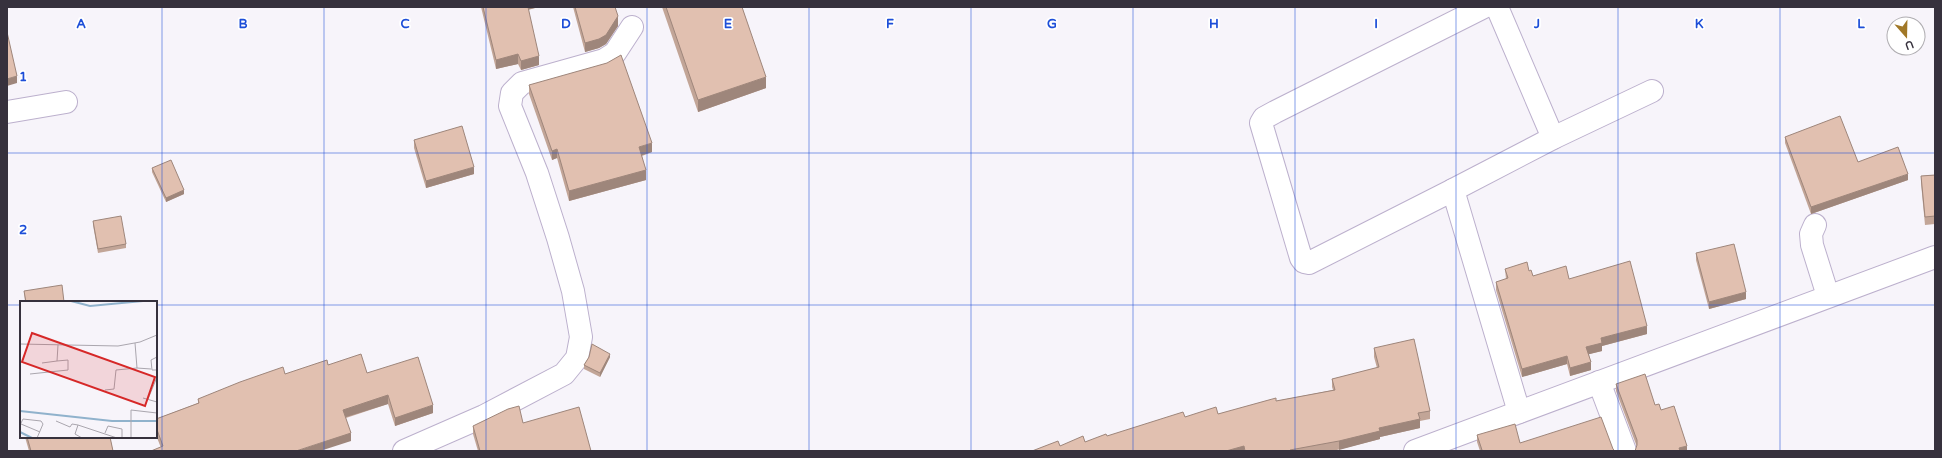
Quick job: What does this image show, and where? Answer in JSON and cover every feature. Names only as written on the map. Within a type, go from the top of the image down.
[{"type":"street","points":[[1484,7],[1264,118],[1261,123],[1301,258],[1304,262],[1309,263],[1553,138],[1652,91]]},
{"type":"street","points":[[1497,7],[1553,138]]},
{"type":"street","points":[[404,451],[449,442],[484,416],[564,374],[577,358],[581,337],[573,291],[537,173],[510,106],[512,94],[522,83],[604,60],[615,53],[632,27]]},
{"type":"street","points":[[7,112],[66,102]]},
{"type":"street","points":[[1453,190],[1519,412]]},
{"type":"street","points":[[1815,225],[1811,234],[1812,245],[1828,296]]},
{"type":"street","points":[[1415,451],[1935,257]]},
{"type":"street","points":[[1600,382],[1625,451]]},
{"type":"building","points":[[483,7],[528,7],[539,56],[521,61],[518,54],[496,60]]},
{"type":"building","points":[[575,7],[615,7],[618,16],[606,35],[599,39],[585,43]]},
{"type":"building","points":[[666,7],[742,7],[766,77],[698,100]]},
{"type":"building","points":[[7,32],[17,76],[7,79]]},
{"type":"building","points":[[621,55],[652,143],[639,147],[646,170],[569,191],[557,149],[552,151],[529,85],[607,63]]},
{"type":"building","points":[[1840,116],[1858,162],[1898,147],[1908,174],[1811,207],[1785,137]]},
{"type":"building","points":[[462,126],[474,167],[426,181],[414,140]]},
{"type":"building","points":[[171,160],[184,190],[166,198],[152,168]]},
{"type":"building","points":[[1935,175],[1935,216],[1925,217],[1921,176]]},
{"type":"building","points":[[121,216],[126,244],[98,249],[93,221]]},
{"type":"building","points":[[1734,244],[1746,292],[1709,302],[1696,253]]},
{"type":"building","points":[[1630,261],[1647,326],[1601,338],[1602,343],[1586,347],[1591,362],[1570,368],[1567,356],[1522,369],[1496,282],[1508,278],[1505,269],[1527,262],[1529,271],[1531,270],[1533,276],[1566,266],[1569,279]]},
{"type":"building","points":[[62,285],[64,301],[26,301],[24,291]]},
{"type":"building","points":[[1414,339],[1430,411],[1418,413],[1420,419],[1379,428],[1380,431],[1339,441],[1290,450],[1291,451],[1245,451],[1244,446],[1226,451],[1032,451],[1058,441],[1060,446],[1083,436],[1085,442],[1106,434],[1107,436],[1183,412],[1185,417],[1216,407],[1218,414],[1276,398],[1276,401],[1335,390],[1332,379],[1379,367],[1374,348]]},
{"type":"building","points":[[592,344],[610,354],[600,373],[584,365],[589,357]]},
{"type":"building","points":[[361,354],[367,373],[418,357],[433,405],[395,418],[388,395],[343,410],[351,433],[296,451],[151,451],[163,446],[157,430],[157,419],[199,403],[198,399],[283,367],[285,374],[327,360],[328,365]]},
{"type":"building","points":[[1645,374],[1655,405],[1659,404],[1661,410],[1674,406],[1687,446],[1679,448],[1680,451],[1635,451],[1637,440],[1616,384]]},
{"type":"building","points":[[519,406],[523,423],[579,407],[591,451],[480,451],[473,426],[508,409]]},
{"type":"building","points":[[1601,417],[1615,451],[1479,451],[1482,450],[1477,435],[1515,424],[1520,443]]},
{"type":"building","points":[[27,438],[110,438],[113,451],[31,451]]}]
